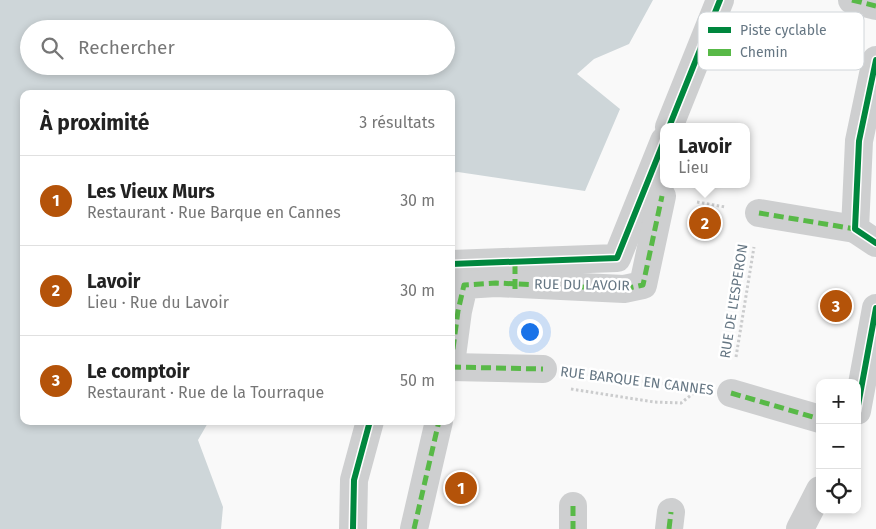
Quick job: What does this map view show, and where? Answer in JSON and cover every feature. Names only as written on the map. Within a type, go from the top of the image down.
[{"type":"street","points":[[715,12],[720,0]]},
{"type":"street","points":[[852,0],[876,6]]},
{"type":"street","points":[[671,123],[698,55]]},
{"type":"street","points":[[759,213],[866,236],[859,141],[876,60]]},
{"type":"street","points":[[455,264],[617,258],[660,151]]},
{"type":"street","name":"RUE DU LAVOIR","points":[[455,335],[464,285],[496,283],[624,289],[643,285],[662,196]]},
{"type":"street","points":[[861,390],[876,308]]},
{"type":"street","name":"RUE BARQUE EN CANNES","points":[[455,366],[543,368]]},
{"type":"street","name":"RUE BARQUE EN CANNES","points":[[731,393],[816,417]]},
{"type":"street","points":[[353,529],[354,480],[369,425]]},
{"type":"street","points":[[414,529],[438,425]]},
{"type":"street","points":[[800,529],[816,498]]},
{"type":"path","points":[[662,196],[759,213]]},
{"type":"shaded area","points":[[0,0],[653,0],[629,44],[594,59],[577,74],[620,109],[585,191],[455,172],[455,90],[20,90],[20,425],[207,425],[198,440],[223,507],[221,529],[0,529]]},
{"type":"marked path","points":[[852,0],[876,6]]},
{"type":"marked path","points":[[455,334],[464,285],[496,283],[624,289],[643,285],[662,196]]},
{"type":"marked path","points":[[759,213],[855,229]]},
{"type":"marked path","points":[[515,261],[515,289]]},
{"type":"marked path","points":[[455,367],[543,369]]},
{"type":"marked path","points":[[731,393],[816,418]]},
{"type":"marked path","points":[[414,529],[438,425]]},
{"type":"marked path","points":[[573,506],[573,529]]},
{"type":"marked path","points":[[669,529],[671,512]]},
{"type":"cycle path","points":[[715,12],[720,0]]},
{"type":"cycle path","points":[[671,123],[698,55]]},
{"type":"cycle path","points":[[876,60],[859,141],[855,229],[876,243]]},
{"type":"cycle path","points":[[455,264],[617,258],[660,151]]},
{"type":"cycle path","points":[[861,389],[876,308]]},
{"type":"cycle path","points":[[353,529],[354,480],[369,425]]},
{"type":"place","name":"Lavoir","points":[[705,223]]},
{"type":"place","name":"Le comptoir","points":[[836,306]]},
{"type":"place","name":"Les Vieux Murs","points":[[461,488]]}]
